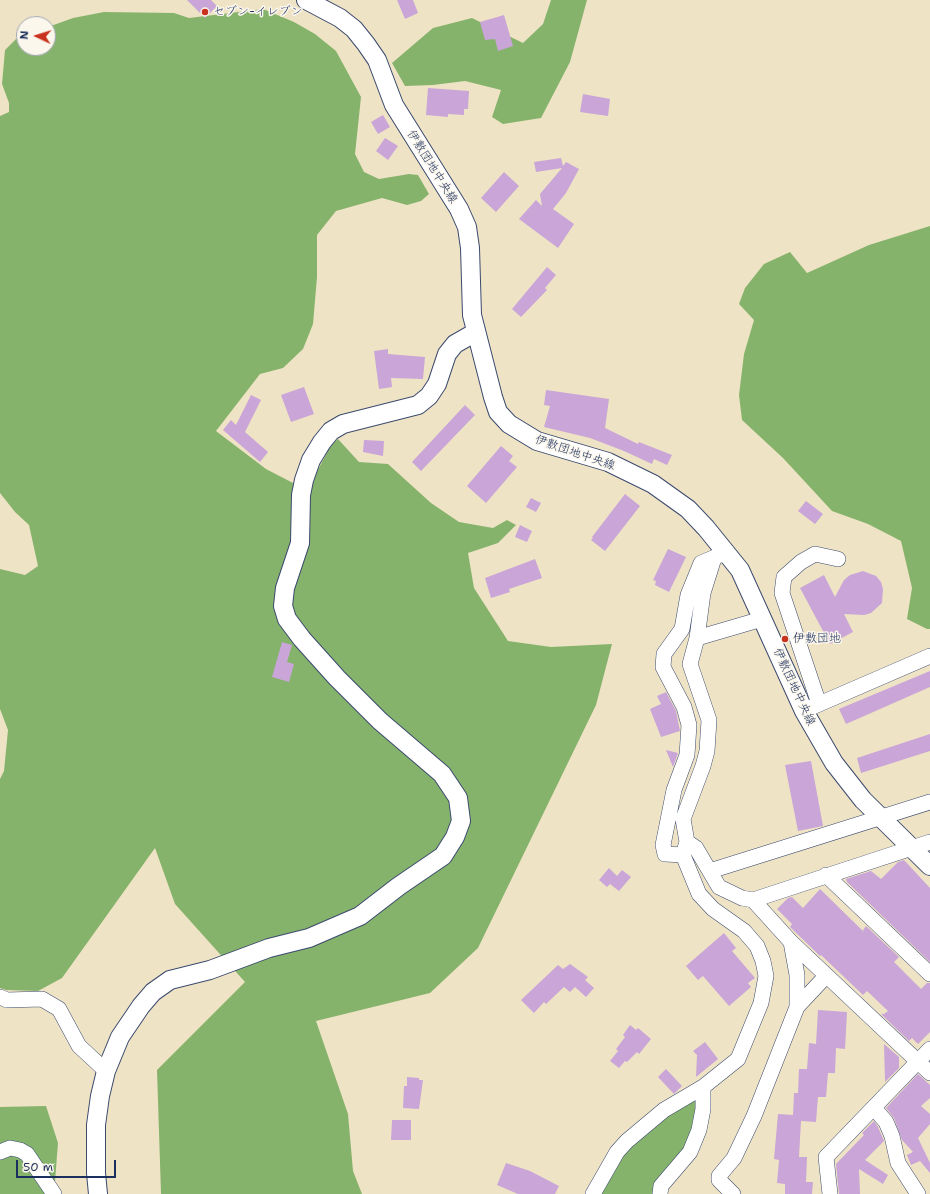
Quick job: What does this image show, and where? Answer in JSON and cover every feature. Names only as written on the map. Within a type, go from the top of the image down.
[{"type":"street","name":"伊敷団地中央線","points":[[306,0],[340,18],[354,29],[366,44],[376,60],[394,105],[459,209],[467,227],[470,248],[470,299],[476,332],[498,412],[509,424],[537,441],[608,462],[653,484],[688,509],[721,555],[740,570],[762,619],[811,708],[834,763],[863,800],[930,866]]},
{"type":"street","points":[[98,1194],[96,1173],[96,1124],[106,1071],[120,1036],[141,1006],[153,992],[170,980],[210,970],[269,948],[309,938],[360,916],[399,886],[443,856],[455,837],[461,821],[460,808],[458,798],[450,784],[442,774],[380,720],[337,678],[302,639],[287,619],[283,606],[284,588],[300,543],[301,495],[304,480],[311,460],[322,442],[331,431],[343,424],[418,405],[429,396],[437,384],[448,354],[455,344],[476,332]]},
{"type":"street","points":[[838,559],[815,554],[801,562],[784,577],[782,593],[811,708],[930,656]]},
{"type":"street","points":[[593,1194],[616,1152],[627,1141],[664,1110],[703,1087],[738,1059],[761,1003],[766,976],[763,961],[757,946],[744,931],[713,909],[700,894],[685,848],[683,819],[703,766],[709,720],[690,664],[697,638],[703,593],[721,555]]},
{"type":"street","points":[[721,555],[701,563],[688,595],[682,629],[664,654],[663,666],[684,707],[689,725],[687,755],[674,790],[663,845],[665,854],[685,848],[696,848],[719,887],[742,898],[753,900],[930,842]]},
{"type":"street","points":[[697,638],[762,619]]},
{"type":"street","points":[[710,872],[930,802]]},
{"type":"street","points":[[826,875],[930,974]]},
{"type":"street","points":[[753,900],[791,942],[930,1073]]},
{"type":"street","points":[[733,1194],[719,1180],[719,1176],[734,1158],[754,1116],[797,1007],[797,975],[791,942]]},
{"type":"street","points":[[797,1007],[826,976]]},
{"type":"street","points":[[0,996],[7,1000],[42,999],[59,1009],[79,1046],[106,1071]]},
{"type":"street","points":[[830,1194],[826,1158],[930,1049]]},
{"type":"street","points":[[660,1194],[661,1186],[690,1152],[700,1130],[703,1109],[703,1087]]},
{"type":"street","points":[[874,1108],[886,1122],[892,1136],[898,1163],[918,1194]]},
{"type":"street","points":[[0,1152],[10,1148],[20,1150],[28,1154],[54,1194]]},
{"type":"green space","points":[[551,0],[587,0],[570,62],[541,118],[503,124],[492,117],[501,90],[465,81],[433,85],[405,86],[392,63],[433,28],[472,18],[523,43],[543,24]]},
{"type":"green space","points":[[263,9],[294,22],[315,34],[336,51],[361,97],[355,154],[364,172],[379,179],[409,174],[418,175],[429,194],[421,201],[407,205],[382,198],[336,211],[317,235],[317,277],[313,324],[303,349],[283,368],[260,374],[216,431],[266,469],[293,483],[312,481],[331,445],[338,439],[359,462],[388,464],[431,503],[459,522],[493,528],[507,520],[516,525],[498,543],[468,553],[474,588],[508,641],[551,647],[612,644],[596,705],[478,948],[430,993],[316,1021],[348,1114],[353,1171],[362,1194],[161,1194],[157,1070],[245,982],[175,904],[155,848],[62,978],[38,991],[6,990],[0,988],[0,779],[4,771],[8,730],[0,709],[0,569],[25,575],[38,566],[29,525],[15,512],[0,493],[0,116],[9,112],[9,103],[2,84],[5,50],[16,39],[16,56],[56,56],[56,24],[73,18],[104,12],[174,13],[189,18]]},
{"type":"green space","points":[[930,226],[930,629],[927,629],[907,619],[912,588],[901,541],[868,524],[832,511],[783,458],[742,420],[739,395],[744,354],[754,320],[739,304],[745,288],[764,264],[790,252],[807,273],[869,245]]},
{"type":"green space","points":[[695,1097],[699,1105],[687,1144],[655,1194],[599,1194],[619,1157],[648,1126]]},
{"type":"green space","points":[[46,1106],[58,1143],[54,1194],[0,1194],[0,1107]]},
{"type":"building","name":"セブン-イレブン","points":[[187,0],[211,0],[217,6],[205,18]]},
{"type":"building","points":[[397,0],[413,0],[418,13],[405,19]]},
{"type":"building","points":[[504,15],[513,46],[498,51],[495,39],[485,40],[480,22]]},
{"type":"building","points":[[428,88],[469,91],[468,109],[464,109],[464,115],[448,114],[448,117],[426,115]]},
{"type":"building","points":[[583,94],[610,99],[608,116],[580,112]]},
{"type":"building","points":[[383,115],[390,127],[378,134],[371,122]]},
{"type":"building","points":[[385,138],[398,146],[388,160],[376,151]]},
{"type":"building","points":[[561,158],[563,166],[566,162],[579,169],[566,193],[553,209],[574,224],[558,248],[519,219],[536,200],[542,206],[540,194],[562,168],[536,172],[534,162]]},
{"type":"building","points":[[504,172],[519,186],[496,212],[481,198]]},
{"type":"building","points":[[547,267],[556,275],[545,288],[547,290],[521,317],[512,309]]},
{"type":"building","points":[[388,349],[388,354],[425,357],[423,379],[391,378],[392,387],[379,389],[374,351]]},
{"type":"building","points":[[304,387],[314,414],[291,422],[281,395]]},
{"type":"building","points":[[546,390],[609,399],[605,428],[638,444],[639,442],[672,455],[667,465],[654,459],[652,464],[590,438],[544,427],[550,406],[544,405]]},
{"type":"building","points":[[251,395],[261,400],[245,432],[268,452],[260,462],[223,430],[231,420],[236,425]]},
{"type":"building","points":[[465,405],[475,415],[421,471],[412,462]]},
{"type":"building","points":[[364,440],[384,441],[383,456],[363,452]]},
{"type":"building","points":[[501,446],[513,456],[509,461],[517,467],[486,503],[467,486]]},
{"type":"building","points":[[625,494],[640,506],[605,551],[591,540],[593,538],[592,537]]},
{"type":"building","points":[[531,498],[541,503],[536,512],[526,507]]},
{"type":"building","points":[[806,501],[823,514],[815,524],[798,511]]},
{"type":"building","points":[[520,525],[532,531],[527,542],[515,537]]},
{"type":"building","points":[[668,549],[686,557],[669,592],[655,585],[656,581],[653,580]]},
{"type":"building","points":[[535,559],[542,578],[509,589],[510,592],[491,598],[485,578]]},
{"type":"building","points":[[863,571],[876,576],[881,582],[883,589],[882,603],[871,613],[864,615],[844,614],[853,632],[830,644],[800,588],[824,575],[835,597],[844,580],[850,575]]},
{"type":"building","points":[[282,642],[292,645],[287,662],[294,664],[289,682],[272,677]]},
{"type":"building","points":[[930,671],[930,687],[846,724],[839,709]]},
{"type":"building","points":[[666,692],[676,711],[680,731],[661,737],[650,709],[661,704],[657,696]]},
{"type":"building","points":[[930,734],[930,751],[861,773],[857,758]]},
{"type":"building","points":[[666,750],[678,753],[673,767]]},
{"type":"building","points":[[811,761],[823,826],[798,831],[785,765]]},
{"type":"building","points":[[904,860],[930,888],[930,962],[847,882],[846,879],[871,871],[881,879],[898,862]]},
{"type":"building","points":[[609,868],[617,876],[622,870],[631,877],[619,891],[610,884],[607,887],[599,880]]},
{"type":"building","points":[[820,889],[864,932],[863,930],[866,926],[899,957],[894,962],[921,989],[927,983],[930,983],[930,1032],[918,1044],[912,1038],[909,1041],[881,1014],[888,1011],[867,991],[863,995],[821,955],[820,956],[790,927],[792,924],[777,909],[788,898],[792,897],[803,908]]},
{"type":"building","points":[[724,933],[736,948],[732,951],[755,978],[748,983],[751,987],[729,1006],[703,976],[698,980],[686,966]]},
{"type":"building","points":[[570,964],[588,977],[585,980],[594,988],[586,997],[575,987],[570,992],[564,987],[546,1004],[544,1002],[534,1013],[521,1000],[558,965],[563,969]]},
{"type":"building","points":[[818,1010],[847,1012],[845,1049],[836,1048],[835,1073],[828,1073],[826,1097],[818,1097],[816,1122],[801,1121],[799,1157],[807,1157],[806,1182],[813,1182],[812,1194],[785,1194],[785,1184],[777,1183],[779,1160],[774,1159],[778,1114],[793,1115],[794,1093],[798,1093],[799,1069],[807,1069],[809,1043],[816,1044]]},
{"type":"building","points":[[630,1025],[636,1030],[638,1028],[651,1039],[639,1054],[637,1052],[627,1062],[625,1061],[619,1068],[610,1061],[618,1051],[616,1049],[625,1037],[623,1035]]},
{"type":"building","points":[[705,1042],[718,1059],[696,1077],[697,1055],[693,1051]]},
{"type":"building","points":[[884,1044],[899,1057],[899,1068],[885,1082]]},
{"type":"building","points":[[666,1069],[682,1086],[674,1094],[658,1077]]},
{"type":"building","points":[[918,1074],[930,1085],[930,1098],[921,1106],[930,1114],[930,1124],[918,1138],[930,1163],[930,1173],[920,1161],[911,1165],[907,1155],[913,1152],[902,1140],[894,1118],[886,1108]]},
{"type":"building","points":[[407,1077],[419,1078],[419,1080],[423,1080],[419,1109],[403,1108],[404,1086],[407,1086]]},
{"type":"building","points":[[392,1120],[411,1120],[411,1140],[391,1140]]},
{"type":"building","points":[[874,1121],[884,1141],[865,1160],[888,1175],[883,1184],[859,1169],[860,1194],[839,1194],[836,1164],[864,1135],[862,1133]]},
{"type":"building","points":[[506,1163],[530,1171],[559,1186],[555,1194],[518,1194],[497,1185]]},
{"type":"place","name":"セブン-イレブン","points":[[205,12]]},
{"type":"place","name":"伊敷団地","points":[[785,639]]}]
